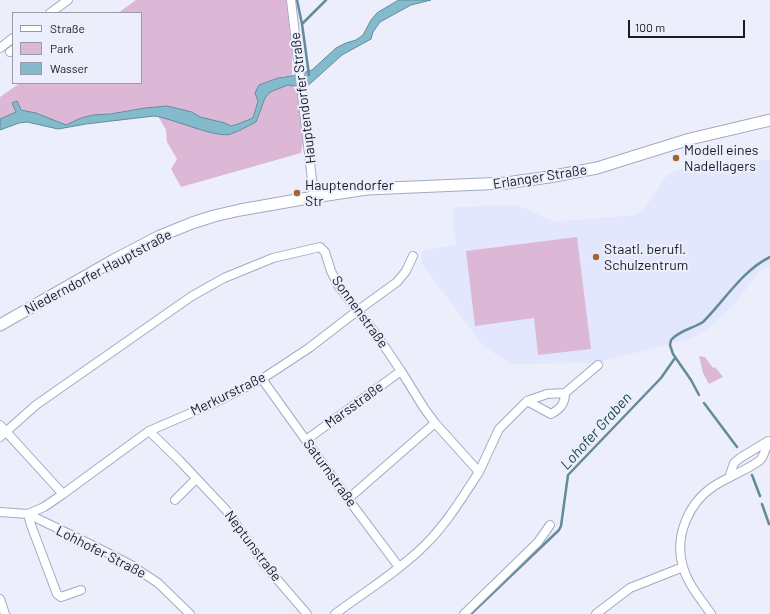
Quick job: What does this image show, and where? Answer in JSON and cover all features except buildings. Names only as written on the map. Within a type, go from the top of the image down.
[{"type":"street","points":[[51,12],[68,0]]},
{"type":"street","name":"Hauptendorfer Straße","points":[[291,0],[314,197]]},
{"type":"street","points":[[1,44],[12,38]]},
{"type":"street","name":"Erlanger Straße","points":[[314,197],[367,190],[506,183],[549,177],[597,168],[690,139],[766,122]]},
{"type":"street","name":"Niederndorfer Hauptstraße","points":[[0,325],[114,260],[160,236],[192,223],[240,210],[314,197]]},
{"type":"street","name":"Sonnenstraße","points":[[3,434],[36,405],[192,296],[224,278],[273,258],[320,248],[325,252],[331,271],[339,287],[356,311],[376,334],[434,423],[479,472]]},
{"type":"street","name":"Merkurstraße","points":[[28,514],[44,507],[63,494],[149,431],[214,403],[262,379],[309,348],[356,311],[397,282],[406,271],[413,256]]},
{"type":"street","points":[[335,614],[399,567],[423,547],[452,514],[479,472],[499,429],[526,402],[547,394],[565,393],[598,365]]},
{"type":"street","name":"Marsstraße","points":[[306,440],[401,371]]},
{"type":"street","name":"Saturnstraße","points":[[262,379],[399,567]]},
{"type":"street","points":[[526,402],[551,414],[559,410],[565,402],[565,393]]},
{"type":"street","points":[[348,499],[434,423]]},
{"type":"street","points":[[0,425],[3,434],[63,494]]},
{"type":"street","name":"Neptunstraße","points":[[149,431],[179,460],[227,511],[264,564],[307,614]]},
{"type":"street","points":[[729,478],[732,466],[737,460],[770,440]]},
{"type":"street","points":[[711,614],[696,594],[682,567],[680,541],[683,526],[689,512],[699,498],[713,487],[759,461],[763,456],[766,445],[770,440]]},
{"type":"street","points":[[175,500],[196,479]]},
{"type":"street","name":"Lohhofer Straße","points":[[0,512],[28,514],[94,546],[144,573],[158,583],[190,614]]},
{"type":"street","points":[[28,514],[57,594],[61,597],[81,590]]},
{"type":"street","points":[[464,614],[538,542],[550,525]]},
{"type":"street","points":[[596,614],[630,588],[682,567]]},
{"type":"street","points":[[0,599],[5,614]]},
{"type":"shaded area","name":"Staatl. berufl. Schulzentrum","points":[[770,159],[770,266],[760,271],[735,303],[719,319],[703,332],[692,338],[596,363],[511,364],[483,346],[422,264],[422,251],[456,244],[452,207],[517,205],[553,221],[635,215],[643,211],[667,175],[682,168]]},
{"type":"green space","points":[[136,0],[286,0],[292,50],[292,76],[280,77],[269,82],[261,94],[253,118],[231,126],[225,123],[200,117],[192,112],[167,106],[81,118],[66,125],[36,113],[21,110],[0,119],[0,97],[19,84],[142,84],[142,12],[119,12]]},
{"type":"green space","points":[[288,85],[293,86],[297,93],[304,134],[301,153],[181,187],[171,169],[177,159],[167,142],[166,130],[158,116],[226,135],[231,134],[256,122],[265,98],[270,92]]},
{"type":"green space","points":[[577,237],[591,349],[538,355],[534,318],[475,326],[466,251]]},
{"type":"green space","points":[[699,356],[705,357],[713,368],[715,367],[723,377],[709,384],[703,373]]},
{"type":"water","points":[[399,0],[431,0],[411,5],[380,22],[373,32],[371,39],[342,55],[308,85],[288,85],[270,92],[265,98],[256,122],[231,134],[216,134],[154,116],[58,129],[27,122],[19,123],[0,130],[0,119],[16,112],[12,103],[17,101],[21,110],[36,113],[66,125],[81,118],[93,115],[167,106],[192,112],[200,117],[225,123],[231,126],[238,124],[253,118],[258,101],[255,93],[259,85],[278,78],[292,76],[312,70],[336,48],[356,40],[363,35],[371,20],[377,13]]},
{"type":"waterway","points":[[297,0],[302,24]]},
{"type":"waterway","points":[[309,75],[302,24],[326,0]]},
{"type":"waterway","name":"Lohofer Graben","points":[[699,395],[691,380],[673,354],[670,345],[671,340],[678,334],[703,322],[742,278],[770,257]]},
{"type":"waterway","name":"Lohofer Graben","points":[[471,614],[559,530],[561,526],[568,475],[661,378],[675,358]]},
{"type":"waterway","name":"Lohofer Graben","points":[[704,403],[737,447]]},
{"type":"waterway","name":"Lohofer Graben","points":[[752,475],[760,496]]},
{"type":"waterway","name":"Lohofer Graben","points":[[762,504],[769,524]]},
{"type":"place","name":"Modell eines Nadellagers","points":[[676,158]]},
{"type":"place","name":"Hauptendorfer Str","points":[[297,193]]},
{"type":"place","name":"Staatl. berufl. Schulzentrum","points":[[596,257]]}]
